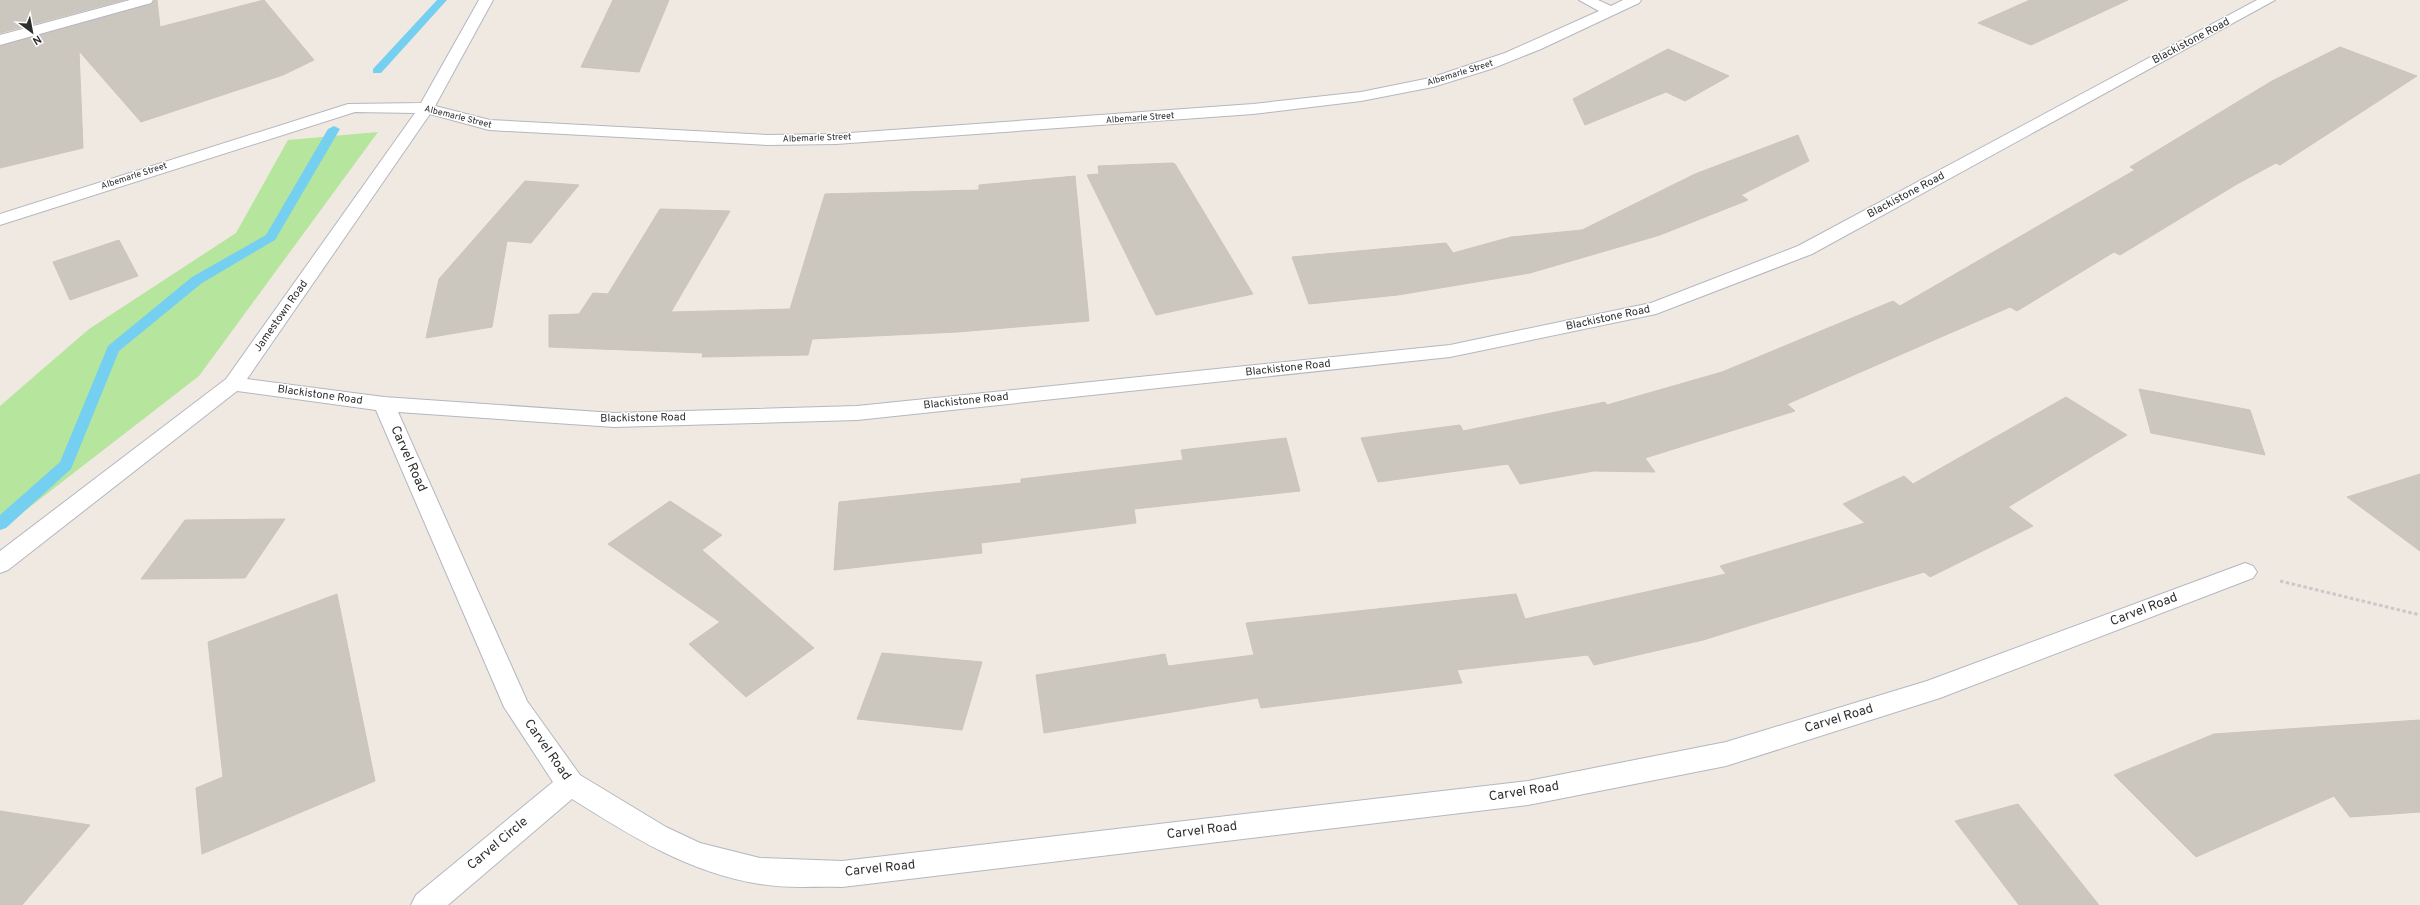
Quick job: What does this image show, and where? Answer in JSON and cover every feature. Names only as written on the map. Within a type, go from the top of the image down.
[{"type":"street","points":[[0,40],[146,0]]},
{"type":"street","name":"Jamestown Road","points":[[0,564],[233,384],[426,108],[486,0]]},
{"type":"street","points":[[1586,0],[1611,11]]},
{"type":"street","name":"Albemarle Street","points":[[0,220],[354,107],[426,108],[489,125],[768,140],[836,138],[1244,111],[1343,100],[1433,82],[1477,69],[1530,49],[1634,0]]},
{"type":"street","name":"Blackistone Road","points":[[233,384],[384,404],[614,420],[857,413],[1450,352],[1656,308],[1804,250],[2268,0]]},
{"type":"street","name":"Carvel Road","points":[[384,404],[517,707],[570,784],[656,836],[696,855],[760,871],[842,874],[1528,793],[1741,749],[1931,690],[2245,572]]},
{"type":"street","name":"Carvel Circle","points":[[426,905],[570,784]]},
{"type":"path","points":[[2245,572],[2420,615]]},
{"type":"green space","points":[[378,132],[199,376],[0,530],[0,406],[89,329],[236,233],[288,140]]},
{"type":"building","points":[[0,0],[124,0],[0,33]]},
{"type":"building","points":[[154,0],[157,0],[160,27],[264,0],[314,60],[283,75],[141,122],[79,51],[83,148],[0,168],[0,46],[151,4]]},
{"type":"building","points":[[613,0],[669,0],[639,72],[581,67]]},
{"type":"building","points":[[2030,0],[2128,0],[2031,45],[1978,23]]},
{"type":"building","points":[[2340,47],[2417,76],[2280,165],[2276,163],[2237,184],[2120,255],[2114,252],[2017,311],[2010,307],[1787,404],[1795,411],[1645,458],[1655,472],[1594,471],[1520,484],[1508,464],[1378,482],[1361,438],[1460,425],[1463,431],[1605,402],[1607,405],[1722,372],[1893,301],[1900,306],[2135,170],[2130,167],[2272,81]]},
{"type":"building","points":[[1668,49],[1729,76],[1685,101],[1666,92],[1585,125],[1573,99]]},
{"type":"building","points":[[1798,135],[1809,161],[1741,195],[1748,200],[1660,235],[1530,273],[1398,295],[1309,304],[1292,257],[1446,243],[1453,253],[1511,237],[1582,230],[1695,174]]},
{"type":"building","points":[[1175,164],[1253,294],[1156,315],[1087,175],[1099,174],[1098,166]]},
{"type":"building","points":[[1075,176],[1089,321],[957,332],[812,339],[808,355],[702,357],[703,353],[549,347],[549,315],[579,314],[593,293],[608,294],[660,209],[730,211],[671,312],[790,309],[825,194],[979,190],[979,185]]},
{"type":"building","points":[[525,181],[579,185],[531,243],[507,241],[492,327],[426,338],[439,279]]},
{"type":"building","points":[[119,240],[138,276],[70,300],[53,262]]},
{"type":"building","points":[[2139,389],[2250,410],[2265,455],[2151,433]]},
{"type":"building","points":[[2066,397],[2127,435],[2008,507],[2033,526],[1930,577],[1924,572],[1703,640],[1594,665],[1588,655],[1457,670],[1462,683],[1261,708],[1258,698],[1044,733],[1036,675],[1165,654],[1168,666],[1254,655],[1246,623],[1516,594],[1525,619],[1726,574],[1720,566],[1865,523],[1843,504],[1904,476],[1913,484]]},
{"type":"building","points":[[1286,438],[1300,491],[1134,509],[1136,523],[981,543],[982,553],[834,570],[839,502],[1021,483],[1021,479],[1183,460],[1181,450]]},
{"type":"building","points":[[2420,474],[2420,551],[2347,497]]},
{"type":"building","points":[[670,501],[722,535],[702,550],[814,648],[746,697],[689,644],[720,622],[608,544]]},
{"type":"building","points":[[285,519],[245,578],[141,579],[185,520]]},
{"type":"building","points":[[337,594],[375,781],[202,854],[196,788],[223,777],[208,642]]},
{"type":"building","points":[[882,653],[982,662],[962,730],[857,719]]},
{"type":"building","points":[[2420,720],[2420,812],[2350,817],[2334,796],[2196,857],[2114,775],[2214,734]]},
{"type":"building","points":[[2018,804],[2099,905],[2019,905],[1955,821]]},
{"type":"building","points":[[0,811],[90,825],[22,905],[0,905]]},
{"type":"waterway","points":[[377,71],[442,0]]},
{"type":"waterway","points":[[0,524],[66,465],[113,349],[197,280],[271,237],[334,129]]}]
